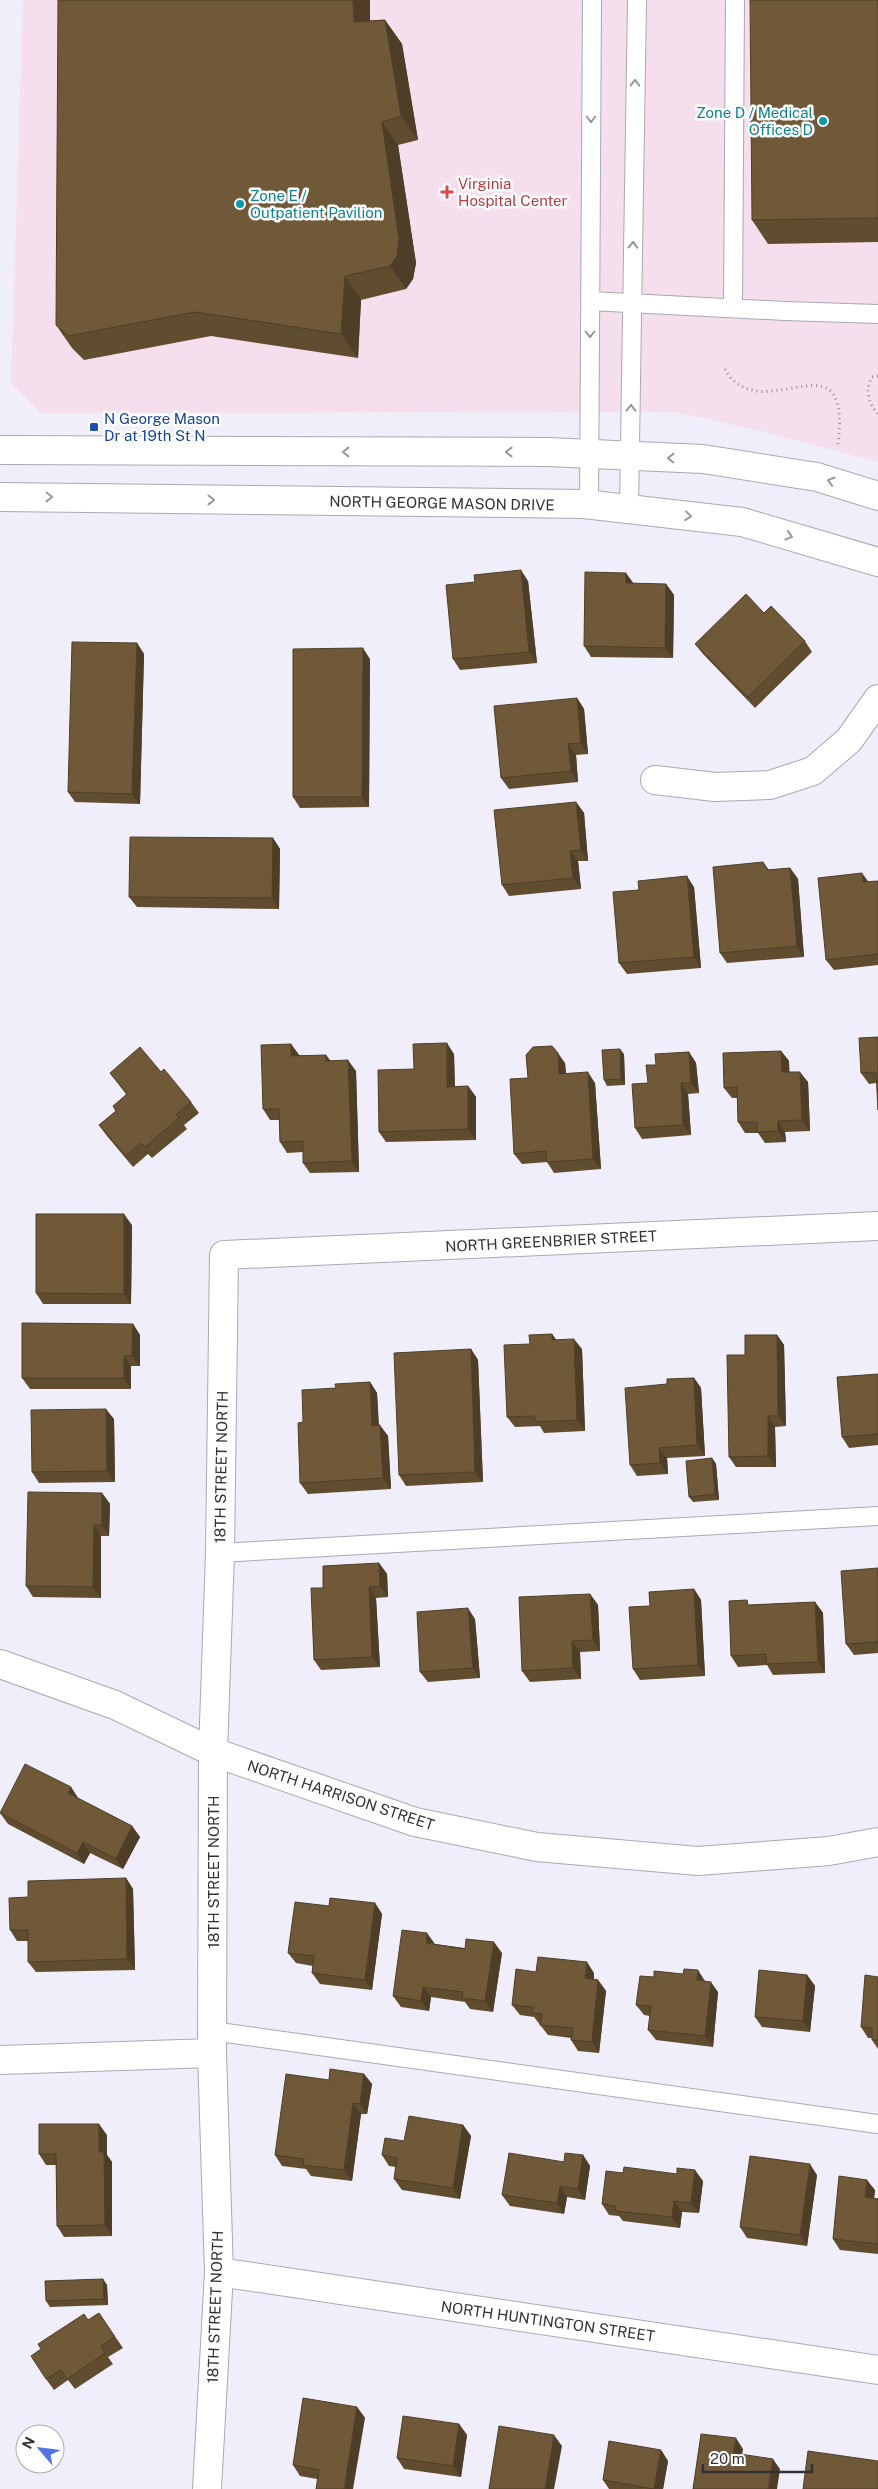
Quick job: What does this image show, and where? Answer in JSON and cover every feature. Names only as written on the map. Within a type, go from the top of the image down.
[{"type":"street","points":[[0,450],[548,452],[589,456],[704,459],[817,477],[878,496]]},
{"type":"street","name":"NORTH GEORGE MASON DRIVE","points":[[0,497],[589,505],[742,522],[878,562]]},
{"type":"street","points":[[655,780],[715,787],[770,786],[813,771],[849,740],[878,699]]},
{"type":"street","name":"NORTH GREENBRIER STREET","points":[[224,1255],[878,1226]]},
{"type":"street","name":"18TH STREET NORTH","points":[[207,2489],[219,2272],[212,2042],[213,1752],[220,1552],[224,1255]]},
{"type":"street","name":"NORTH HARRISON STREET","points":[[0,1664],[115,1705],[213,1752],[415,1822],[537,1847],[698,1861],[829,1851],[878,1842]]},
{"type":"street","points":[[0,2060],[212,2042]]},
{"type":"street","name":"NORTH HUNTINGTON STREET","points":[[219,2272],[878,2370]]},
{"type":"lane","points":[[589,505],[592,0]]},
{"type":"lane","points":[[629,509],[637,0]]},
{"type":"lane","points":[[734,308],[735,0]]},
{"type":"lane","points":[[590,300],[878,314]]},
{"type":"lane","points":[[220,1552],[878,1516]]},
{"type":"lane","points":[[212,2042],[878,2124]]},
{"type":"path","points":[[725,369],[733,381],[745,388],[761,392],[816,385],[832,392],[839,403],[841,418],[838,444]]},
{"type":"path","points":[[878,376],[872,378],[867,387],[868,399],[878,414]]},
{"type":"shaded area","name":"Virginia Hospital Center","points":[[23,0],[878,0],[878,462],[752,429],[675,412],[41,413],[11,383]]},
{"type":"building","name":"Zone E / Outpatient Pavilion","points":[[58,0],[353,0],[354,22],[385,20],[401,116],[382,122],[399,239],[397,256],[390,266],[345,276],[341,334],[195,312],[68,336],[56,325]]},
{"type":"building","name":"Zone D / Medical Offices D","points":[[750,0],[878,0],[878,218],[752,220]]},
{"type":"building","points":[[521,570],[529,652],[453,659],[446,585],[475,582],[474,575]]},
{"type":"building","points":[[585,572],[626,573],[626,583],[666,584],[665,648],[584,646]]},
{"type":"building","points":[[746,594],[764,613],[771,606],[805,641],[748,697],[695,644]]},
{"type":"building","points":[[72,642],[137,643],[132,794],[68,792]]},
{"type":"building","points":[[363,648],[362,797],[293,797],[293,649]]},
{"type":"building","points":[[577,698],[581,743],[568,744],[571,771],[501,778],[494,706]]},
{"type":"building","points":[[576,802],[581,850],[570,851],[573,878],[502,885],[494,810]]},
{"type":"building","points":[[130,837],[273,838],[272,898],[129,897]]},
{"type":"building","points":[[763,862],[767,870],[790,868],[797,946],[720,953],[713,867]]},
{"type":"building","points":[[862,873],[863,882],[878,881],[878,954],[826,960],[818,878]]},
{"type":"building","points":[[687,876],[694,957],[619,963],[613,892],[639,890],[638,881]]},
{"type":"building","points":[[878,1037],[878,1110],[876,1072],[861,1073],[859,1038]]},
{"type":"building","points":[[447,1043],[447,1087],[468,1086],[468,1129],[379,1132],[378,1070],[414,1069],[413,1044]]},
{"type":"building","points":[[291,1044],[291,1056],[326,1055],[326,1061],[348,1060],[352,1161],[303,1163],[303,1141],[280,1142],[279,1109],[263,1109],[261,1045]]},
{"type":"building","points":[[552,1046],[558,1053],[559,1074],[588,1072],[593,1159],[547,1162],[546,1151],[514,1154],[510,1079],[528,1078],[526,1055],[533,1047]]},
{"type":"building","points":[[140,1047],[161,1072],[164,1069],[191,1102],[176,1115],[179,1118],[145,1147],[141,1143],[126,1156],[99,1125],[116,1111],[113,1106],[127,1094],[110,1073]]},
{"type":"building","points":[[620,1049],[621,1079],[604,1080],[602,1050]]},
{"type":"building","points":[[781,1051],[782,1072],[800,1072],[802,1120],[778,1121],[778,1131],[757,1132],[757,1122],[738,1122],[737,1087],[724,1088],[723,1053]]},
{"type":"building","points":[[689,1052],[691,1083],[681,1083],[683,1125],[635,1128],[632,1084],[648,1083],[646,1065],[656,1065],[655,1054]]},
{"type":"building","points":[[36,1214],[124,1214],[124,1294],[36,1293]]},
{"type":"building","points":[[22,1323],[133,1324],[132,1356],[124,1356],[124,1378],[22,1378]]},
{"type":"building","points":[[552,1334],[552,1340],[574,1339],[577,1420],[537,1422],[534,1416],[507,1417],[504,1345],[530,1344],[529,1335]]},
{"type":"building","points":[[745,1335],[777,1335],[778,1416],[768,1416],[768,1456],[729,1457],[727,1355],[745,1355]]},
{"type":"building","points":[[471,1349],[475,1472],[399,1475],[394,1353]]},
{"type":"building","points":[[878,1374],[878,1434],[842,1437],[837,1377]]},
{"type":"building","points":[[694,1378],[697,1445],[659,1448],[660,1463],[630,1465],[625,1388],[667,1384],[667,1379]]},
{"type":"building","points":[[370,1382],[372,1426],[380,1425],[383,1478],[300,1483],[298,1423],[303,1422],[302,1390],[336,1388],[335,1384]]},
{"type":"building","points":[[106,1409],[107,1471],[32,1472],[31,1410]]},
{"type":"building","points":[[712,1458],[715,1494],[689,1497],[686,1461]]},
{"type":"building","points":[[28,1492],[102,1493],[102,1525],[94,1525],[93,1587],[26,1586]]},
{"type":"building","points":[[379,1563],[380,1586],[369,1587],[372,1657],[314,1660],[311,1588],[323,1588],[323,1566]]},
{"type":"building","points":[[878,1568],[878,1642],[846,1644],[841,1571]]},
{"type":"building","points":[[694,1589],[698,1665],[633,1669],[629,1607],[650,1606],[649,1592]]},
{"type":"building","points":[[590,1594],[593,1640],[572,1641],[573,1668],[522,1671],[519,1597]]},
{"type":"building","points":[[747,1600],[748,1605],[815,1602],[818,1662],[766,1664],[766,1654],[731,1656],[729,1601]]},
{"type":"building","points":[[468,1608],[473,1668],[420,1672],[417,1612]]},
{"type":"building","points":[[25,1764],[71,1787],[68,1793],[132,1826],[116,1859],[83,1842],[77,1853],[0,1813]]},
{"type":"building","points":[[126,1878],[127,1959],[28,1962],[28,1930],[10,1930],[9,1898],[28,1897],[28,1881]]},
{"type":"building","points":[[330,1898],[375,1903],[365,1980],[312,1973],[314,1956],[288,1953],[295,1902],[329,1906]]},
{"type":"building","points":[[402,1930],[427,1933],[426,1943],[465,1949],[466,1939],[494,1942],[485,2001],[462,1998],[463,1992],[423,1987],[421,2001],[393,1996]]},
{"type":"building","points":[[538,1957],[587,1962],[585,1978],[598,1980],[592,2042],[571,2040],[573,2028],[540,2025],[542,2014],[532,2013],[533,2007],[512,2005],[516,1969],[536,1972]]},
{"type":"building","points":[[684,1969],[698,1970],[697,1980],[711,1982],[705,2036],[648,2030],[651,2006],[636,2005],[640,1976],[654,1977],[654,1971],[683,1974]]},
{"type":"building","points":[[759,1970],[807,1975],[803,2021],[755,2017]]},
{"type":"building","points":[[865,1975],[878,1977],[878,2040],[872,2040],[872,2028],[861,2027]]},
{"type":"building","points":[[330,2069],[364,2074],[360,2104],[353,2103],[344,2170],[303,2165],[304,2159],[275,2155],[286,2074],[329,2080]]},
{"type":"building","points":[[409,2116],[463,2125],[453,2188],[394,2179],[397,2158],[382,2155],[385,2138],[404,2141]]},
{"type":"building","points":[[39,2124],[99,2124],[99,2152],[104,2152],[105,2225],[57,2226],[56,2154],[39,2154]]},
{"type":"building","points":[[509,2153],[564,2162],[565,2153],[583,2155],[578,2189],[560,2186],[557,2203],[502,2195]]},
{"type":"building","points":[[750,2156],[810,2164],[800,2235],[740,2227]]},
{"type":"building","points":[[624,2167],[677,2174],[677,2168],[695,2170],[691,2203],[674,2201],[672,2217],[615,2211],[616,2206],[602,2204],[606,2171],[623,2173]]},
{"type":"building","points":[[839,2176],[867,2180],[865,2197],[878,2199],[878,2244],[833,2239]]},
{"type":"building","points":[[103,2279],[104,2299],[46,2301],[45,2281]]},
{"type":"building","points":[[99,2313],[115,2337],[101,2346],[105,2353],[67,2379],[61,2370],[46,2379],[31,2356],[41,2349],[38,2344],[84,2314],[88,2320]]},
{"type":"building","points":[[303,2398],[357,2407],[344,2489],[316,2489],[319,2470],[293,2465]]},
{"type":"building","points":[[403,2416],[459,2424],[453,2466],[397,2458]]},
{"type":"building","points":[[499,2426],[554,2435],[545,2489],[489,2489]]},
{"type":"building","points":[[701,2434],[736,2438],[733,2453],[773,2459],[768,2489],[693,2489]]},
{"type":"building","points":[[609,2441],[661,2450],[654,2489],[603,2480]]},
{"type":"building","points":[[808,2451],[878,2461],[878,2489],[803,2489]]},
{"type":"place","name":"Zone D / Medical Offices D","points":[[823,121]]},
{"type":"place","name":"Virginia Hospital Center","points":[[447,192]]},
{"type":"place","name":"Zone E / Outpatient Pavilion","points":[[240,204]]},
{"type":"place","name":"N George Mason Dr at 19th St N","points":[[94,427]]}]
